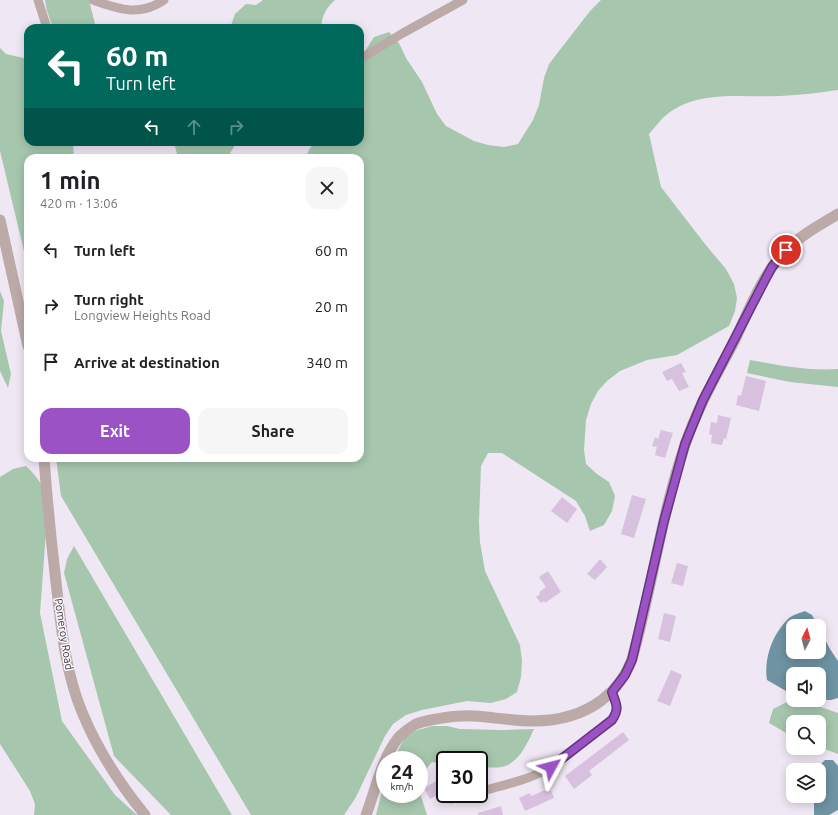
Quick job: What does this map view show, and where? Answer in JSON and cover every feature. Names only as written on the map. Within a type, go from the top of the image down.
[{"type":"street","points":[[38,0],[46,24]]},
{"type":"street","points":[[93,0],[109,6],[136,11],[160,3],[164,0]]},
{"type":"street","points":[[364,57],[402,33],[463,0]]},
{"type":"street","points":[[366,815],[386,756],[400,736],[415,724],[441,718],[472,716],[532,721],[562,718],[585,710],[612,692],[625,675],[632,660],[680,460],[703,400],[765,280],[778,258],[805,234],[838,214]]},
{"type":"street","points":[[0,220],[24,328]]},
{"type":"street","name":"Pomeroy Road","points":[[44,462],[60,619],[72,681],[82,711],[103,756],[123,788],[145,815]]},
{"type":"street","points":[[488,790],[515,782],[540,773],[551,767],[612,720],[617,710],[612,692]]},
{"type":"green space","points":[[45,0],[89,0],[95,24],[52,24]]},
{"type":"green space","points":[[263,0],[335,0],[325,12],[321,24],[231,24],[235,14],[246,4],[256,5]]},
{"type":"green space","points":[[601,0],[838,0],[838,90],[787,96],[725,96],[698,100],[685,104],[669,112],[649,134],[661,187],[726,269],[734,284],[737,298],[735,311],[729,326],[677,355],[647,360],[620,371],[607,381],[598,391],[591,404],[586,420],[584,450],[586,464],[609,482],[615,496],[612,511],[604,525],[590,531],[585,516],[576,501],[502,453],[488,453],[481,466],[479,522],[480,542],[485,571],[520,645],[522,661],[521,677],[517,692],[506,699],[491,703],[467,701],[422,710],[406,715],[393,724],[378,751],[376,751],[376,755],[356,797],[344,815],[251,815],[61,496],[57,462],[364,462],[364,154],[307,154],[312,146],[364,146],[364,53],[374,37],[389,32],[399,43],[406,58],[422,82],[437,114],[446,126],[474,141],[488,145],[504,147],[518,144],[533,120],[539,105],[544,78],[549,64],[590,11]]},
{"type":"green space","points":[[0,48],[6,54],[24,58],[24,146],[73,146],[74,154],[24,154],[24,251],[0,151]]},
{"type":"green space","points":[[175,146],[234,146],[230,154],[177,154]]},
{"type":"green space","points":[[0,291],[4,301],[1,331],[11,374],[8,388],[0,371]]},
{"type":"green space","points":[[750,360],[783,366],[838,369],[838,387],[790,382],[747,373]]},
{"type":"green space","points":[[26,466],[40,483],[45,493],[48,505],[40,613],[62,721],[115,795],[137,815],[34,815],[35,804],[30,791],[0,744],[0,477],[13,469]]},
{"type":"green space","points":[[74,546],[232,815],[171,815],[114,756],[64,573],[67,559]]},
{"type":"green space","points":[[786,702],[786,707],[821,707],[838,713],[838,754],[826,750],[826,715],[786,715],[786,733],[769,723],[773,709]]},
{"type":"green space","points":[[432,726],[447,726],[460,729],[534,729],[527,744],[517,758],[508,765],[498,767],[488,767],[488,751],[436,751],[436,763],[432,762],[428,767],[428,751],[398,751],[405,737],[418,730]]},
{"type":"green space","points":[[379,803],[423,803],[427,815],[376,815]]},
{"type":"water","points":[[805,611],[812,615],[814,619],[789,619],[794,615]]},
{"type":"water","points":[[786,622],[786,659],[826,659],[826,641],[838,661],[838,698],[826,700],[826,667],[786,667],[786,691],[767,680],[766,672],[770,647],[782,625]]},
{"type":"water","points":[[825,760],[833,760],[838,766],[838,810],[829,815],[814,815],[814,803],[826,803],[826,763],[822,763]]},
{"type":"building","points":[[681,363],[686,372],[682,373],[689,387],[679,391],[672,379],[667,381],[662,372]]},
{"type":"building","points":[[746,376],[766,381],[759,411],[736,405],[738,395],[741,396]]},
{"type":"building","points":[[718,415],[731,418],[726,439],[724,438],[722,445],[711,443],[712,435],[709,434],[711,422],[717,423]]},
{"type":"building","points":[[661,430],[673,433],[665,458],[655,455],[657,447],[652,446],[655,437],[658,439]]},
{"type":"building","points":[[632,495],[646,499],[634,538],[621,534]]},
{"type":"building","points":[[562,497],[577,509],[567,523],[551,511]]},
{"type":"building","points":[[600,559],[607,567],[595,580],[587,574]]},
{"type":"building","points":[[677,563],[688,566],[683,586],[671,583]]},
{"type":"building","points":[[548,571],[561,592],[545,603],[544,601],[541,603],[536,597],[540,594],[539,592],[546,587],[539,577]]},
{"type":"building","points":[[664,613],[676,616],[670,642],[658,639]]},
{"type":"building","points":[[671,670],[682,675],[670,706],[657,701]]},
{"type":"building","points":[[623,732],[629,740],[589,771],[592,775],[574,789],[565,776]]},
{"type":"building","points":[[436,781],[436,796],[430,799],[428,795],[428,786]]},
{"type":"building","points":[[550,788],[554,798],[525,811],[519,798],[530,793],[531,796]]},
{"type":"building","points":[[501,806],[503,815],[478,815],[478,813]]},
{"type":"route","points":[[551,767],[612,720],[617,710],[612,692],[630,667],[664,521],[685,444],[703,400],[765,280],[778,258],[786,250]]}]
